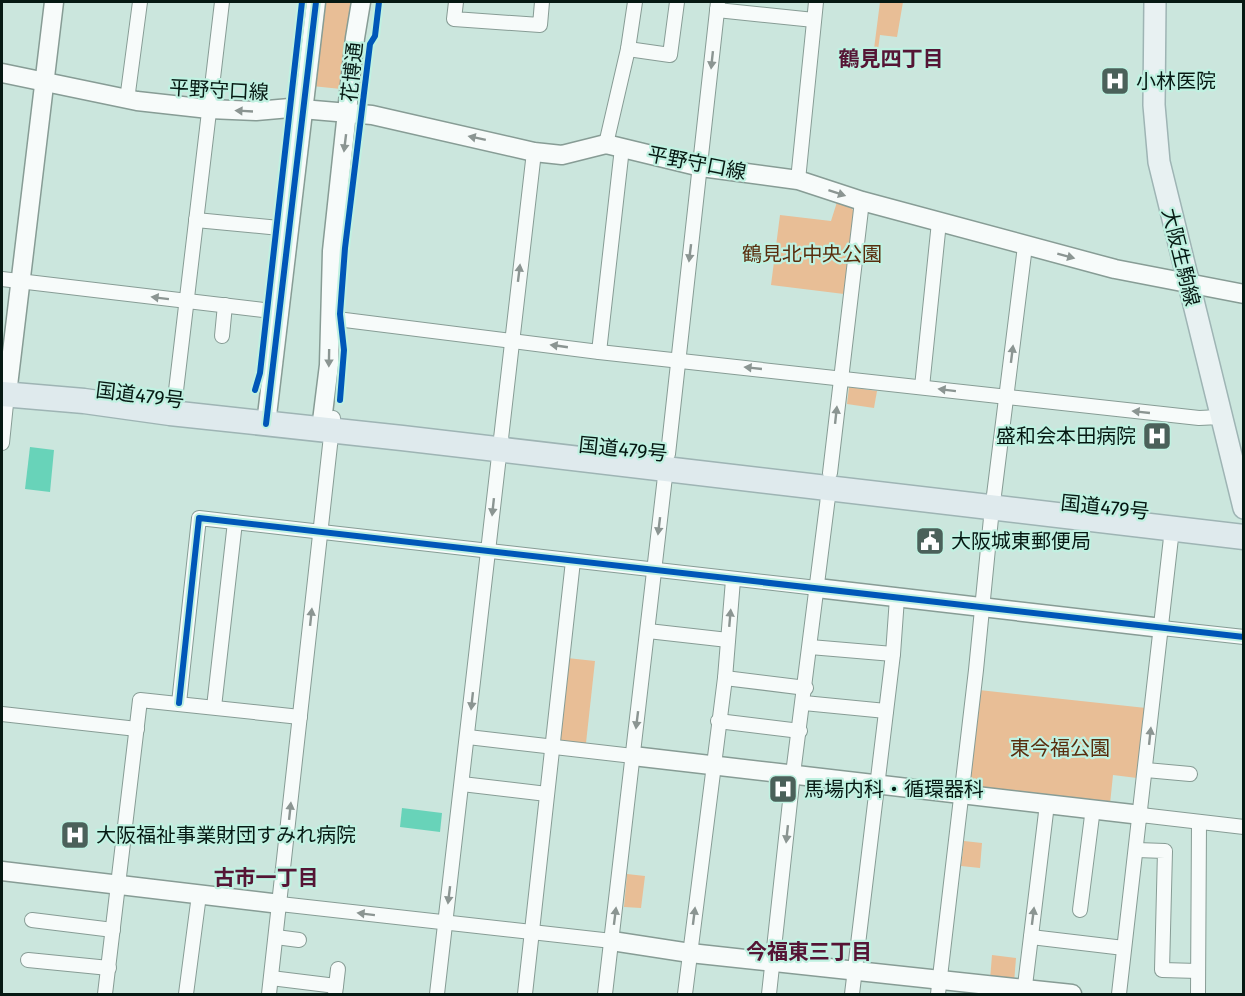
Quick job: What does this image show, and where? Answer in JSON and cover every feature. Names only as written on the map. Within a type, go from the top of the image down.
[{"type":"highway","name":"国道479号","points":[[5,387],[73,399],[173,406],[667,461],[993,502],[1172,529],[1244,537]]},
{"type":"highway","name":"国道479号","points":[[993,502],[1244,523]]},
{"type":"main road","name":"大阪生駒線","points":[[1155,2],[1154,105],[1158,162],[1244,508]]},
{"type":"street","points":[[2,443],[5,387],[54,2]]},
{"type":"street","points":[[127,100],[140,2]]},
{"type":"street","points":[[173,406],[222,2]]},
{"type":"street","points":[[267,417],[316,2]]},
{"type":"street","name":"花博通","points":[[327,423],[332,251],[361,2]]},
{"type":"street","points":[[456,2],[454,19],[540,25],[542,2]]},
{"type":"street","points":[[599,352],[614,146],[634,2]]},
{"type":"street","points":[[628,49],[670,55],[677,2]]},
{"type":"street","points":[[798,180],[816,2]]},
{"type":"street","points":[[604,994],[648,631],[718,6],[814,20]]},
{"type":"street","name":"平野守口線","points":[[2,73],[127,100],[209,109],[256,111],[304,108],[372,115],[534,152],[562,155],[614,146],[701,167],[798,180],[861,201],[1115,269],[1188,281],[1244,294]]},
{"type":"street","points":[[437,994],[534,152]]},
{"type":"street","points":[[769,994],[861,201]]},
{"type":"street","points":[[196,220],[291,229]]},
{"type":"street","points":[[921,387],[939,222]]},
{"type":"street","points":[[939,987],[993,502],[1026,246]]},
{"type":"street","points":[[2,279],[280,312]]},
{"type":"street","points":[[222,336],[225,305]]},
{"type":"street","points":[[329,318],[599,352],[840,377],[1007,398],[1199,418],[1220,417]]},
{"type":"street","points":[[269,994],[321,532],[327,423]]},
{"type":"street","points":[[179,703],[198,518],[1244,637]]},
{"type":"street","points":[[214,707],[235,522]]},
{"type":"street","points":[[1119,994],[1172,529]]},
{"type":"street","points":[[525,994],[573,561]]},
{"type":"street","points":[[685,994],[724,678],[733,580]]},
{"type":"street","points":[[852,994],[893,654],[897,598]]},
{"type":"street","points":[[648,631],[728,640]]},
{"type":"street","points":[[810,648],[893,654]]},
{"type":"street","points":[[724,678],[806,688]]},
{"type":"street","points":[[105,994],[141,700],[300,717]]},
{"type":"street","points":[[804,703],[886,711]]},
{"type":"street","points":[[2,714],[137,729]]},
{"type":"street","points":[[718,721],[800,731]]},
{"type":"street","points":[[468,737],[1244,827]]},
{"type":"street","points":[[1146,770],[1190,774]]},
{"type":"street","points":[[462,784],[548,794]]},
{"type":"street","points":[[1024,992],[1047,804]]},
{"type":"street","points":[[1080,910],[1093,808]]},
{"type":"street","points":[[1198,994],[1199,822]]},
{"type":"street","points":[[1137,850],[1166,851],[1162,970],[1198,971]]},
{"type":"street","points":[[2,874],[118,884],[612,941],[690,953],[855,971],[939,987],[1070,994]]},
{"type":"street","points":[[186,994],[199,895]]},
{"type":"street","points":[[32,920],[112,930]]},
{"type":"street","points":[[276,937],[299,940]]},
{"type":"street","points":[[1031,937],[1124,948]]},
{"type":"street","points":[[28,960],[109,968]]},
{"type":"street","points":[[271,978],[336,990],[338,969]]},
{"type":"green space","points":[[322,2],[355,2],[341,89],[312,86]]},
{"type":"green space","points":[[880,2],[903,2],[897,37],[880,35],[878,50],[874,49]]},
{"type":"green space","name":"鶴見北中央公園","points":[[837,202],[851,207],[854,212],[844,294],[771,285],[780,215],[831,221]]},
{"type":"green space","points":[[849,387],[877,391],[874,408],[847,404]]},
{"type":"green space","points":[[567,658],[595,661],[586,743],[559,741]]},
{"type":"green space","name":"東今福公園","points":[[979,690],[1146,708],[1137,778],[1113,775],[1110,804],[967,787]]},
{"type":"green space","points":[[964,841],[982,843],[980,868],[961,866]]},
{"type":"green space","points":[[627,874],[645,876],[641,908],[624,907]]},
{"type":"green space","points":[[992,955],[1016,958],[1014,983],[990,980]]},
{"type":"shaded area","points":[[30,447],[54,450],[50,492],[25,489]]},
{"type":"shaded area","points":[[402,808],[442,813],[440,832],[400,827]]},
{"type":"cycle path","points":[[255,390],[260,373],[302,2]]},
{"type":"cycle path","points":[[266,424],[316,2]]},
{"type":"cycle path","points":[[340,400],[344,350],[340,314],[345,248],[370,44],[375,36],[379,2]]},
{"type":"cycle path","points":[[179,703],[199,518],[1244,637]]},
{"type":"place","name":"小林医院","points":[[1115,81]]},
{"type":"place","name":"盛和会本田病院","points":[[1157,436]]},
{"type":"place","name":"大阪城東郵便局","points":[[930,541]]},
{"type":"place","name":"馬場内科・循環器科","points":[[783,789]]},
{"type":"place","name":"大阪福祉事業財団すみれ病院","points":[[75,835]]},
{"type":"district","name":"鶴見四丁目","points":[[891,59]]},
{"type":"district","name":"古市一丁目","points":[[266,878]]},
{"type":"district","name":"今福東三丁目","points":[[809,952]]}]
